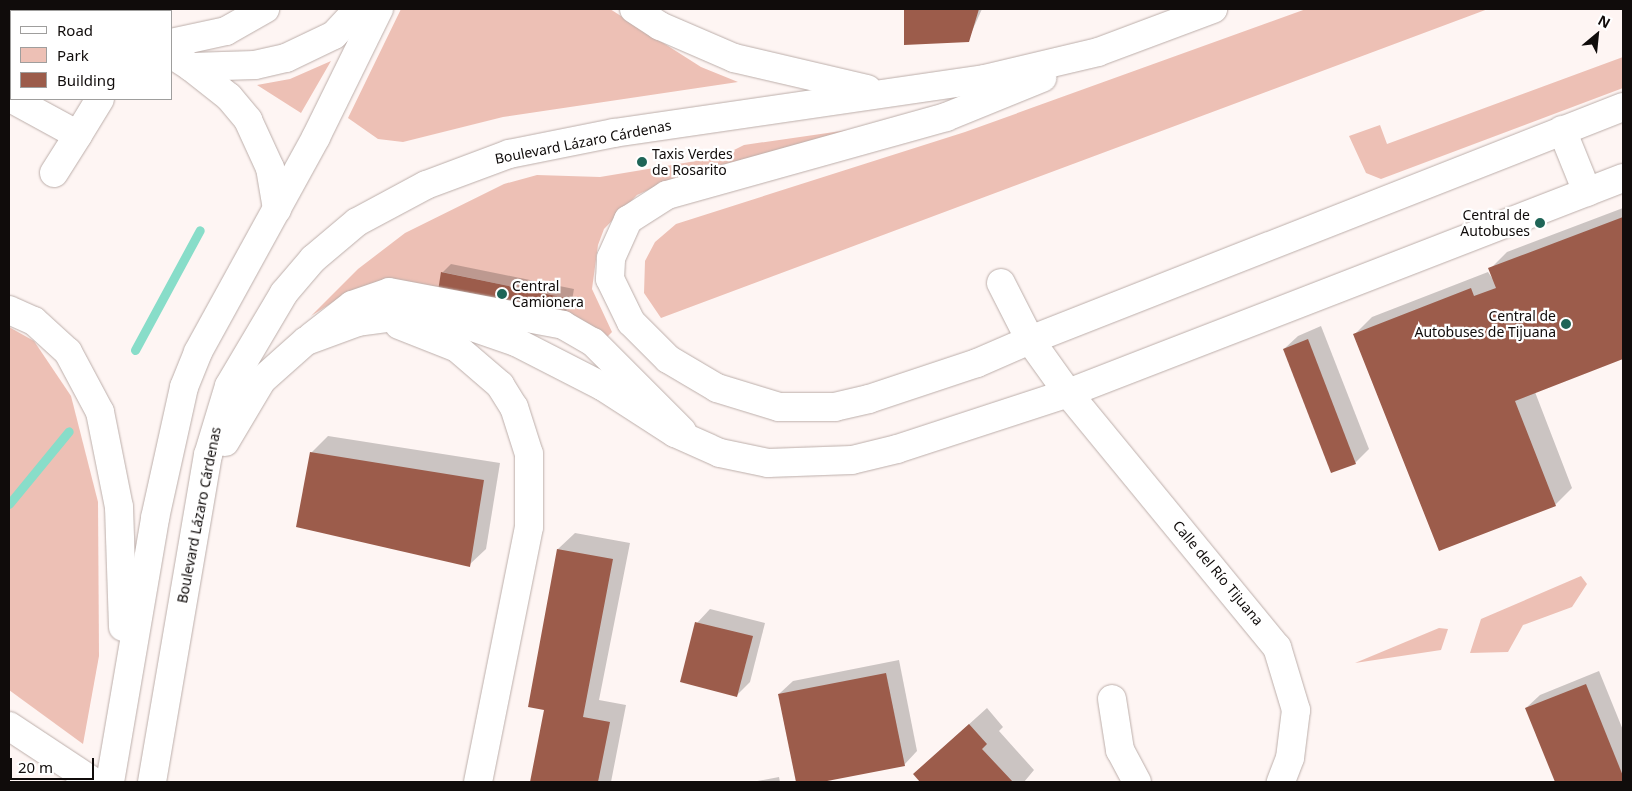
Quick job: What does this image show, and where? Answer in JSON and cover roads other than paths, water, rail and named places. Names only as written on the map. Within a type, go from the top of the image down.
[{"type":"main road","points":[[172,43],[226,31],[265,9]]},
{"type":"main road","points":[[181,60],[255,65],[286,58],[334,35],[358,9]]},
{"type":"main road","points":[[112,769],[155,518],[184,387],[216,317],[277,209],[379,9]]},
{"type":"main road","points":[[634,9],[660,26],[734,58],[805,78],[890,93]]},
{"type":"main road","name":"Boulevard Lázaro Cárdenas","points":[[152,782],[194,528],[210,446],[238,370],[284,293],[313,259],[357,222],[426,185],[509,154],[614,133],[984,80],[1098,52],[1213,9]]},
{"type":"main road","points":[[1098,52],[946,117],[667,195],[628,220],[611,258],[610,279],[618,302],[631,322],[668,359],[717,388],[779,407],[834,407],[869,399],[977,363],[1030,340],[1623,107]]},
{"type":"main road","points":[[181,60],[229,97],[248,120],[270,168],[277,209]]},
{"type":"main road","points":[[15,100],[78,135]]},
{"type":"main road","points":[[54,173],[99,100]]},
{"type":"main road","points":[[1562,130],[1587,192]]},
{"type":"main road","points":[[306,341],[358,322],[409,315],[484,331],[552,359],[694,442],[768,463],[852,460],[897,450],[1068,392],[1623,178]]},
{"type":"main road","points":[[1001,284],[1030,340],[1068,392]]},
{"type":"main road","points":[[194,528],[217,458],[237,415],[262,380],[306,341],[352,305],[380,293],[563,325],[593,342],[694,442]]},
{"type":"main road","points":[[9,310],[34,321],[68,352],[100,412],[119,507],[124,701]]},
{"type":"main road","points":[[358,322],[404,326],[457,348],[477,362],[500,385],[514,407],[529,454],[529,527],[478,782]]},
{"type":"main road","name":"Calle del Río Tijuana","points":[[1068,392],[1277,647],[1296,710],[1290,758],[1281,782]]},
{"type":"main road","points":[[1112,699],[1120,750],[1137,782]]},
{"type":"main road","points":[[9,726],[94,782]]},
{"type":"waterway","points":[[135,350],[200,230]]},
{"type":"waterway","points":[[9,504],[69,431]]},
{"type":"place","name":"Taxis Verdes de Rosarito","points":[[642,162]]},
{"type":"place","name":"Central de Autobuses","points":[[1540,223]]},
{"type":"place","name":"Central Camionera","points":[[502,294]]},
{"type":"place","name":"Central de Autobuses de Tijuana","points":[[1566,324]]}]
